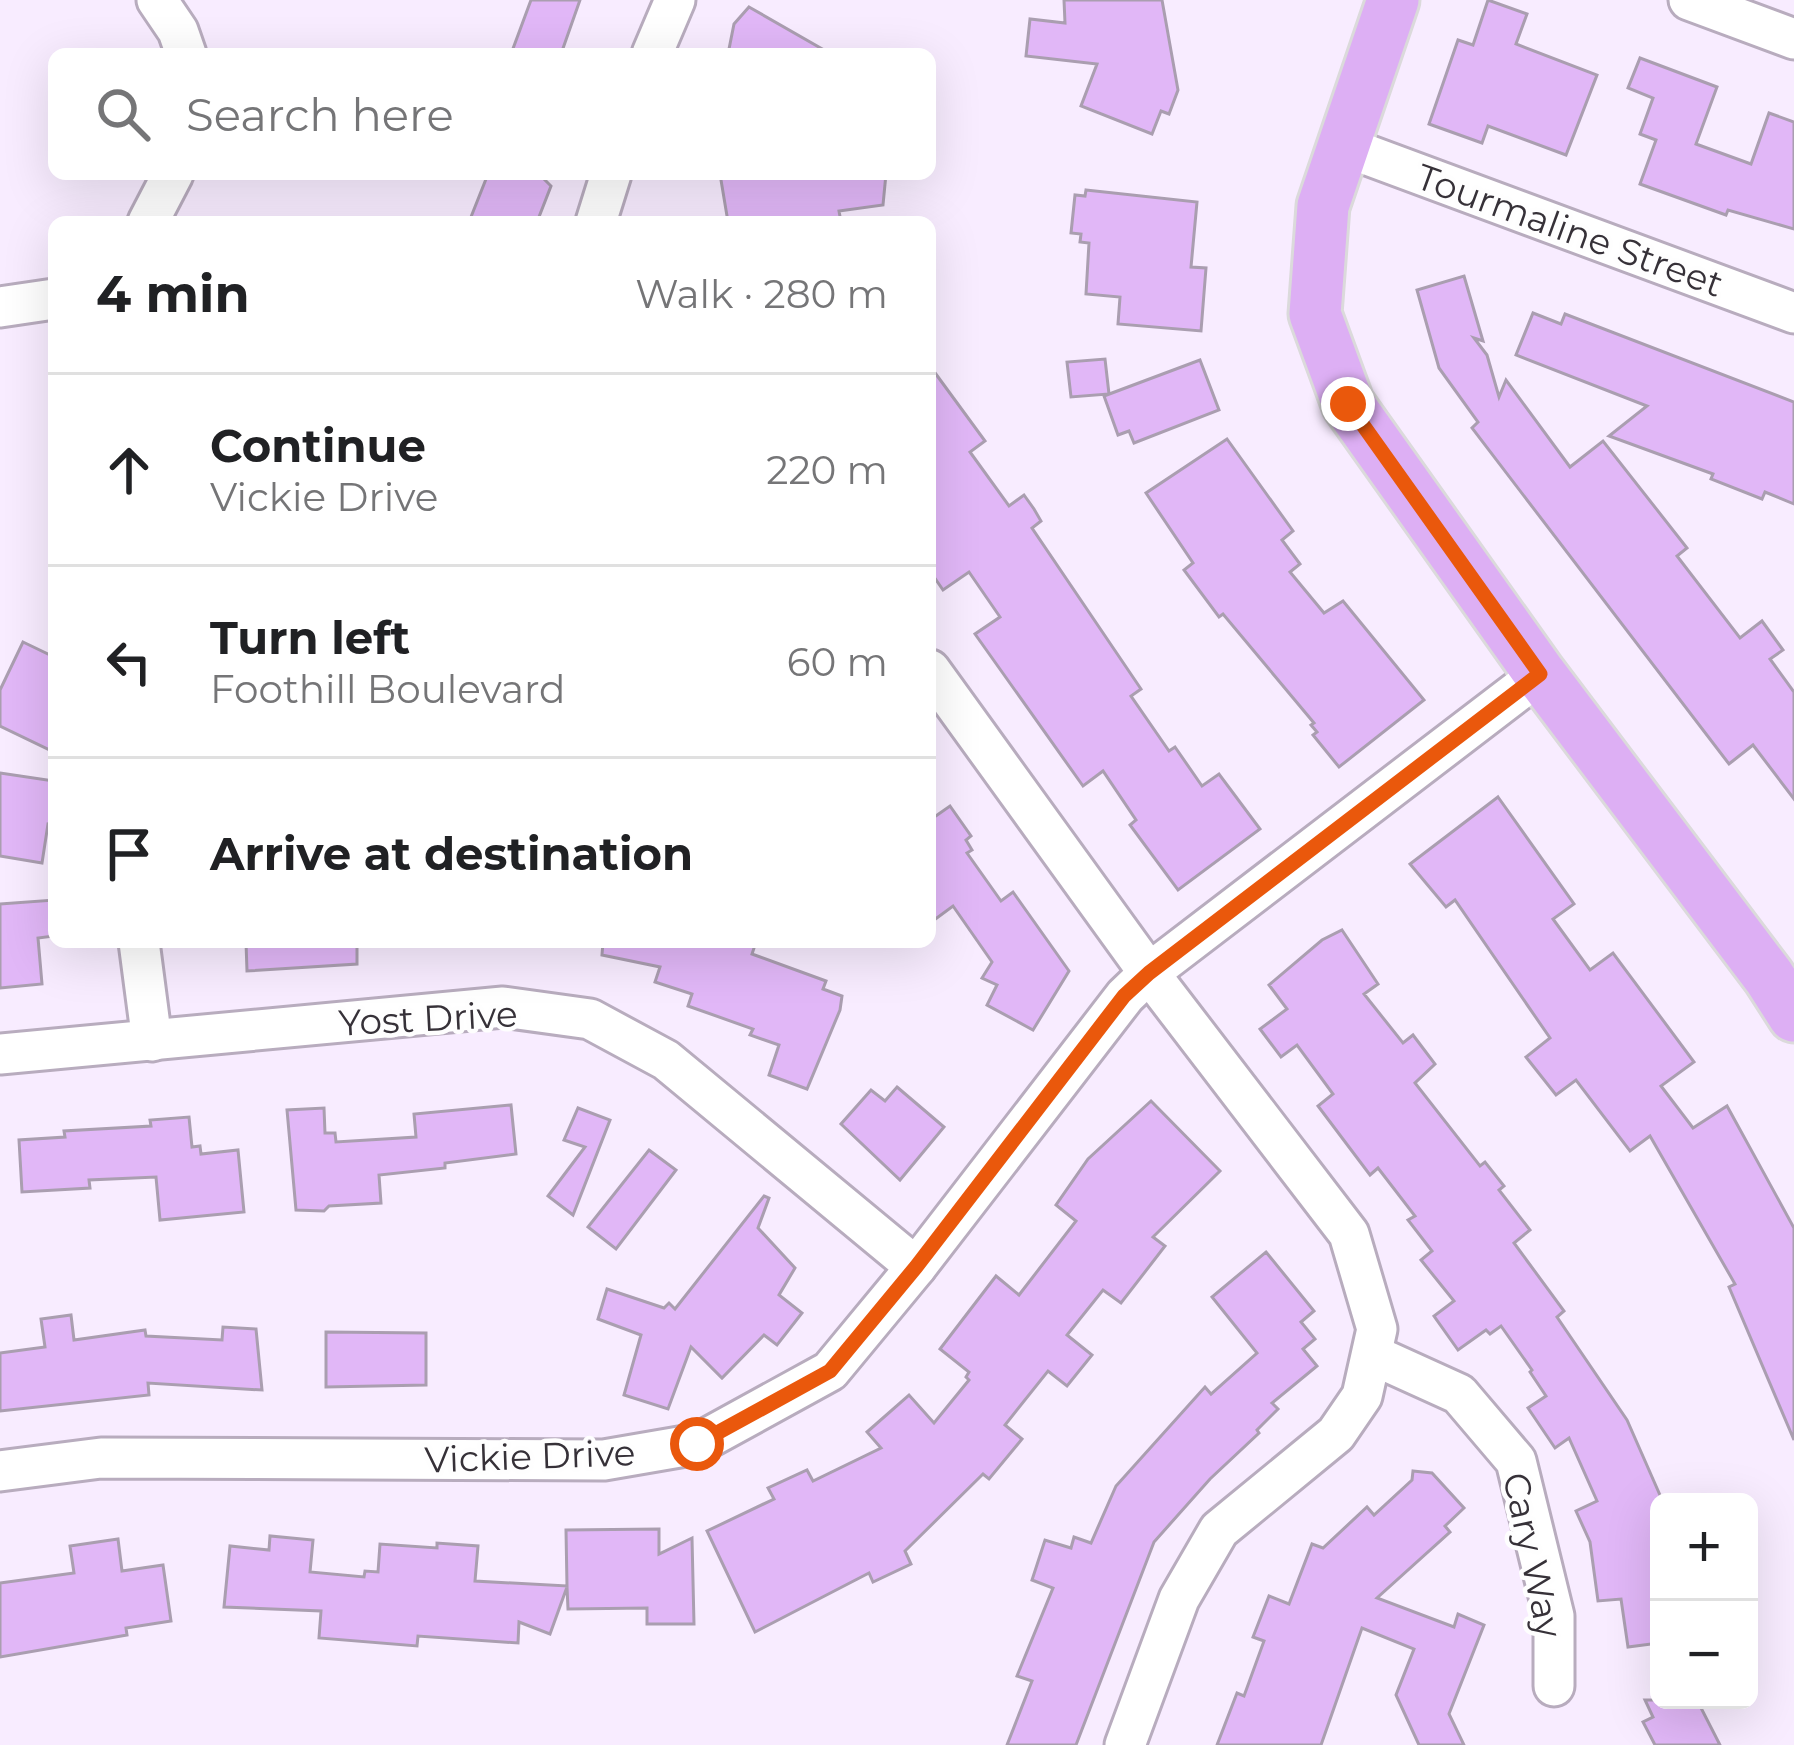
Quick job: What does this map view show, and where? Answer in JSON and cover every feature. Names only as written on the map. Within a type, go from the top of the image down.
[{"type":"main road","points":[[1393,0],[1323,206],[1316,314],[1348,404],[1540,674],[1769,976],[1794,1016]]},
{"type":"street","points":[[157,0],[184,48]]},
{"type":"street","points":[[655,48],[675,0]]},
{"type":"street","points":[[1689,0],[1794,39]]},
{"type":"street","name":"Tourmaline Street","points":[[1346,147],[1794,313]]},
{"type":"street","points":[[151,216],[170,180]]},
{"type":"street","points":[[601,216],[610,180]]},
{"type":"street","points":[[0,307],[48,300]]},
{"type":"street","name":"Vickie Drive","points":[[0,1472],[101,1458],[604,1460],[697,1444],[830,1371],[1124,996],[1149,973],[1540,674]]},
{"type":"street","points":[[936,678],[1149,973],[1348,1234],[1377,1329],[1362,1396],[1336,1434],[1219,1530],[1179,1599],[1125,1745]]},
{"type":"street","points":[[141,948],[152,1041]]},
{"type":"street","name":"Yost Drive","points":[[0,1054],[503,1007],[590,1019],[666,1060],[916,1267]]},
{"type":"street","name":"Cary Way","points":[[1373,1355],[1459,1394],[1516,1461],[1554,1616],[1554,1686]]},
{"type":"building","points":[[531,0],[580,0],[563,48],[513,48]]},
{"type":"building","points":[[1064,0],[1162,0],[1178,90],[1169,114],[1161,111],[1152,134],[1081,106],[1097,64],[1026,56],[1030,19],[1065,23]]},
{"type":"building","points":[[1488,0],[1527,14],[1516,44],[1597,75],[1566,155],[1488,126],[1482,143],[1429,124],[1458,40],[1473,45]]},
{"type":"building","points":[[749,7],[821,48],[729,48],[734,24]]},
{"type":"building","points":[[1640,58],[1717,87],[1696,144],[1751,164],[1769,113],[1794,122],[1794,229],[1728,210],[1726,215],[1640,184],[1656,140],[1640,134],[1653,98],[1628,88]]},
{"type":"building","points":[[486,180],[545,180],[551,186],[539,216],[471,216]]},
{"type":"building","points":[[721,180],[885,180],[883,205],[839,211],[840,216],[727,216]]},
{"type":"building","points":[[1086,190],[1197,202],[1191,267],[1206,268],[1201,331],[1118,324],[1120,297],[1086,294],[1089,243],[1080,242],[1081,234],[1071,233],[1075,195],[1085,196]]},
{"type":"building","points":[[1464,276],[1483,341],[1474,338],[1487,355],[1499,397],[1506,380],[1570,467],[1603,441],[1687,548],[1677,556],[1740,638],[1762,621],[1783,650],[1770,659],[1794,692],[1794,799],[1753,745],[1729,764],[1472,428],[1478,422],[1439,368],[1417,290]]},
{"type":"building","points":[[1533,313],[1561,324],[1565,314],[1794,402],[1794,504],[1765,492],[1762,499],[1711,479],[1713,474],[1609,436],[1647,406],[1516,355]]},
{"type":"building","points":[[1105,359],[1109,394],[1071,397],[1067,362]]},
{"type":"building","points":[[1200,360],[1219,410],[1134,443],[1129,431],[1118,435],[1104,396]]},
{"type":"building","points":[[936,374],[985,441],[970,452],[1009,506],[1024,495],[1034,509],[1041,521],[1032,528],[1141,689],[1131,696],[1169,751],[1175,747],[1202,786],[1219,774],[1260,829],[1178,890],[1130,825],[1136,820],[1103,771],[1083,786],[975,634],[1000,617],[969,572],[943,590],[936,580]]},
{"type":"building","points":[[1227,439],[1293,531],[1282,540],[1300,564],[1290,572],[1324,613],[1343,601],[1424,700],[1339,767],[1313,735],[1317,732],[1314,723],[1223,614],[1219,617],[1184,570],[1193,563],[1146,493]]},
{"type":"building","points":[[23,642],[48,654],[48,749],[0,726],[0,690]]},
{"type":"building","points":[[0,773],[48,780],[42,863],[0,856]]},
{"type":"building","points":[[1498,797],[1574,904],[1553,919],[1590,970],[1613,953],[1694,1062],[1661,1086],[1693,1128],[1727,1106],[1794,1228],[1794,1440],[1729,1287],[1735,1284],[1650,1136],[1630,1151],[1576,1080],[1556,1095],[1526,1057],[1550,1038],[1455,900],[1446,907],[1410,864]]},
{"type":"building","points":[[950,806],[971,836],[966,840],[972,850],[967,853],[1001,901],[1013,892],[1069,971],[1033,1030],[987,1005],[997,985],[982,978],[992,962],[953,906],[936,919],[936,816]]},
{"type":"building","points":[[48,900],[48,937],[38,938],[42,984],[0,988],[0,904]]},
{"type":"building","points":[[1342,930],[1378,984],[1364,994],[1403,1043],[1413,1035],[1435,1064],[1415,1083],[1480,1166],[1485,1162],[1504,1186],[1499,1190],[1530,1230],[1514,1243],[1564,1311],[1557,1317],[1627,1420],[1659,1493],[1650,1493],[1650,1644],[1628,1647],[1621,1599],[1598,1601],[1590,1542],[1576,1511],[1597,1501],[1569,1438],[1555,1448],[1528,1408],[1546,1396],[1532,1370],[1501,1326],[1490,1334],[1486,1330],[1458,1350],[1434,1316],[1454,1301],[1421,1260],[1432,1251],[1408,1220],[1415,1216],[1378,1168],[1370,1175],[1318,1106],[1333,1094],[1297,1045],[1281,1057],[1260,1029],[1287,1009],[1269,985],[1322,940]]},
{"type":"building","points":[[246,948],[357,948],[357,964],[247,971]]},
{"type":"building","points":[[603,948],[754,948],[752,954],[826,981],[823,989],[842,996],[840,1010],[807,1089],[769,1075],[779,1045],[750,1035],[753,1029],[688,1006],[692,994],[655,982],[660,967],[602,955]]},
{"type":"building","points":[[897,1087],[944,1127],[900,1180],[841,1124],[871,1090],[885,1101]]},
{"type":"building","points":[[1151,1101],[1220,1171],[1153,1237],[1165,1246],[1121,1303],[1103,1290],[1067,1335],[1092,1355],[1067,1386],[1048,1371],[1005,1425],[1022,1439],[989,1479],[983,1474],[905,1551],[911,1564],[873,1582],[869,1573],[755,1632],[707,1531],[774,1499],[768,1488],[807,1470],[813,1481],[881,1448],[867,1432],[909,1395],[934,1423],[969,1380],[969,1372],[940,1349],[996,1276],[1019,1295],[1076,1221],[1056,1205],[1088,1159]]},
{"type":"building","points":[[511,1105],[516,1154],[379,1175],[381,1203],[296,1210],[287,1110],[324,1108],[325,1133],[335,1133],[336,1142],[416,1137],[414,1114]]},
{"type":"building","points":[[578,1108],[610,1120],[573,1215],[548,1196],[585,1147],[564,1140]]},
{"type":"building","points":[[189,1117],[192,1147],[200,1146],[201,1154],[238,1150],[244,1212],[160,1220],[156,1177],[89,1180],[90,1188],[22,1192],[19,1140],[65,1137],[64,1131],[151,1126],[150,1120]]},
{"type":"building","points":[[649,1150],[676,1170],[616,1249],[588,1227]]},
{"type":"building","points":[[764,1196],[769,1198],[758,1228],[795,1268],[779,1295],[802,1313],[777,1345],[764,1335],[722,1378],[691,1347],[668,1409],[624,1395],[641,1335],[598,1319],[607,1289],[664,1308],[669,1303],[675,1309]]},
{"type":"building","points":[[1266,1252],[1314,1311],[1301,1322],[1315,1339],[1303,1349],[1317,1366],[1272,1403],[1278,1409],[1259,1433],[1154,1542],[1076,1745],[1007,1745],[1032,1681],[1017,1676],[1053,1588],[1032,1580],[1045,1540],[1071,1548],[1074,1537],[1091,1543],[1116,1486],[1205,1387],[1211,1394],[1257,1353],[1212,1297]]},
{"type":"building","points":[[71,1315],[74,1340],[145,1330],[146,1336],[222,1340],[223,1327],[256,1329],[262,1390],[148,1383],[149,1395],[0,1411],[0,1353],[45,1347],[41,1319]]},
{"type":"building","points":[[326,1332],[426,1333],[426,1385],[326,1387]]},
{"type":"building","points":[[1413,1471],[1432,1473],[1464,1508],[1445,1526],[1450,1532],[1377,1598],[1454,1627],[1458,1614],[1484,1625],[1449,1714],[1464,1745],[1419,1745],[1396,1695],[1414,1649],[1362,1628],[1321,1745],[1217,1745],[1237,1693],[1244,1696],[1264,1641],[1253,1637],[1269,1596],[1289,1604],[1312,1544],[1323,1548],[1367,1507],[1374,1515],[1412,1480]]},
{"type":"building","points":[[659,1529],[659,1554],[692,1538],[694,1624],[647,1624],[647,1608],[568,1609],[567,1587],[550,1634],[519,1622],[518,1643],[418,1636],[417,1646],[319,1638],[321,1611],[224,1607],[230,1546],[269,1550],[270,1536],[313,1540],[310,1572],[364,1577],[365,1571],[378,1572],[380,1544],[437,1548],[437,1543],[478,1546],[475,1581],[567,1586],[566,1530]]},
{"type":"building","points":[[118,1539],[122,1571],[163,1565],[171,1621],[126,1628],[127,1635],[0,1657],[0,1583],[74,1573],[70,1546]]},
{"type":"building","points":[[1645,1700],[1650,1700],[1650,1709],[1702,1709],[1720,1745],[1655,1745],[1643,1722],[1653,1717]]},
{"type":"route","points":[[697,1444],[830,1371],[1124,996],[1149,973],[1540,674],[1348,404]]}]
